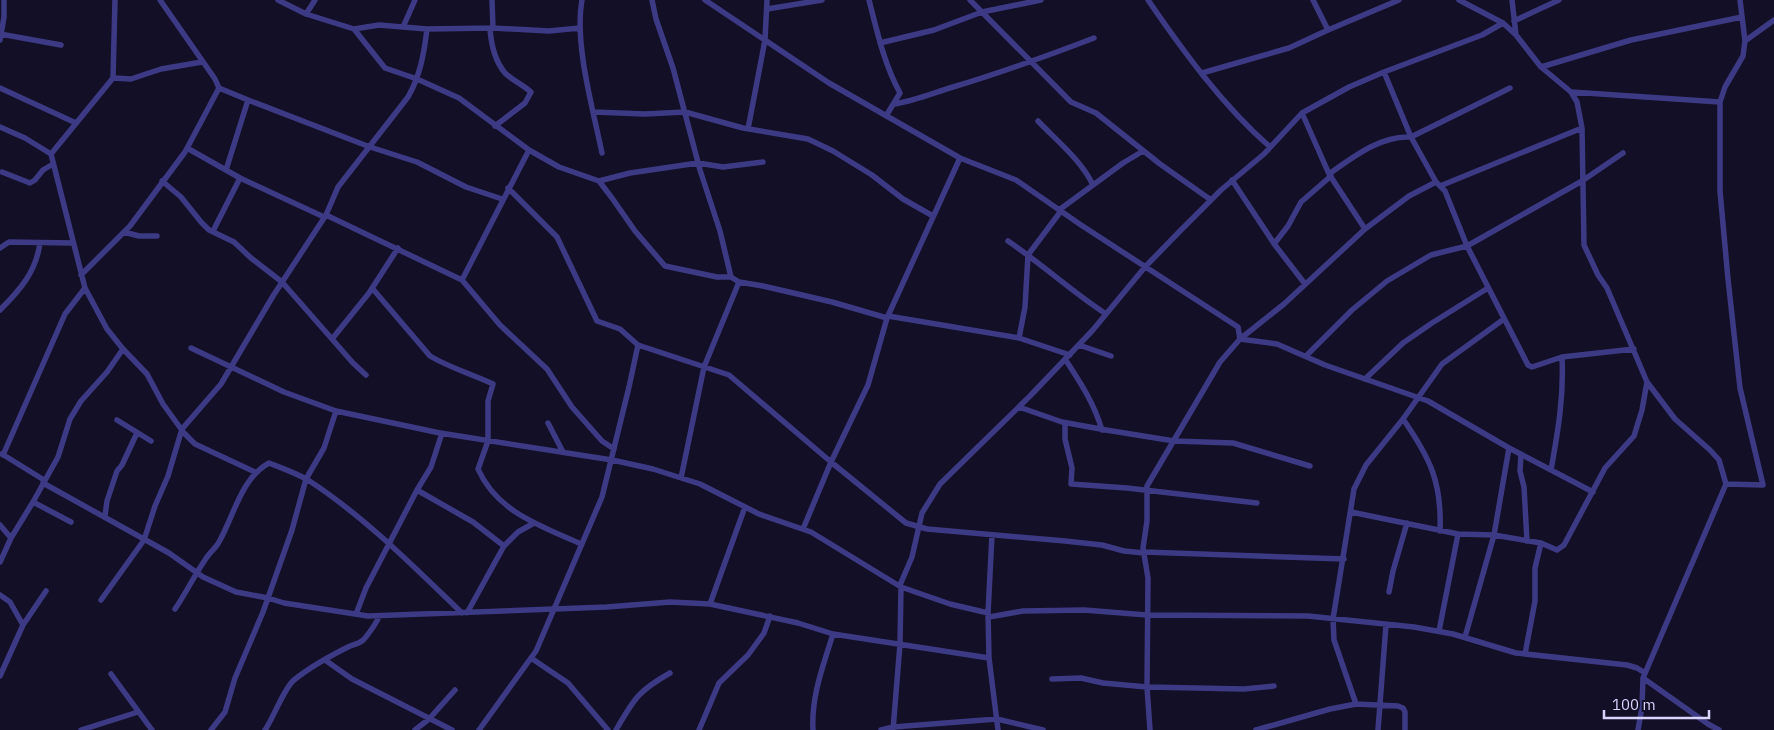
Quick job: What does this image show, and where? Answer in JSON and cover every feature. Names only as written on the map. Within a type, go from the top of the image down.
[{"type":"street","points":[[4,0],[1,36],[61,46]]},
{"type":"street","points":[[50,154],[113,78],[114,0]]},
{"type":"street","points":[[160,0],[215,79],[219,88],[370,147],[417,162],[466,187],[502,199]]},
{"type":"street","points":[[278,0],[306,14],[354,29],[379,25],[427,30],[492,28],[549,31],[580,28]]},
{"type":"street","points":[[306,14],[315,0]]},
{"type":"street","points":[[403,27],[415,0]]},
{"type":"street","points":[[492,0],[491,41],[497,59],[506,73],[531,92],[525,102],[495,126]]},
{"type":"street","points":[[582,0],[579,15],[585,70],[602,153]]},
{"type":"street","points":[[652,0],[656,19],[673,68],[698,163],[720,231],[731,277]]},
{"type":"street","points":[[704,0],[829,84],[960,158],[1016,180],[1238,328],[1240,340]]},
{"type":"street","points":[[748,129],[764,40],[767,0]]},
{"type":"street","points":[[767,9],[822,0]]},
{"type":"street","points":[[869,0],[880,43],[893,80],[900,92],[886,116]]},
{"type":"street","points":[[970,0],[1071,102],[1096,113],[1143,151],[1211,200]]},
{"type":"street","points":[[880,43],[934,30],[982,12],[1037,0]]},
{"type":"street","points":[[1148,0],[1180,48],[1253,132],[1270,147]]},
{"type":"street","points":[[1314,0],[1328,30]]},
{"type":"street","points":[[1202,73],[1289,48],[1399,0]]},
{"type":"street","points":[[1459,0],[1503,23],[1516,35],[1541,66],[1571,92],[1576,102],[1582,128],[1584,245],[1598,275],[1607,288],[1647,382],[1675,419],[1719,460],[1726,484],[1644,675],[1638,730]]},
{"type":"street","points":[[1512,0],[1516,35]]},
{"type":"street","points":[[1514,21],[1559,0]]},
{"type":"street","points":[[1726,484],[1763,485],[1740,388],[1720,191],[1720,102],[1725,87],[1743,56],[1745,41],[1740,0]]},
{"type":"street","points":[[1541,66],[1631,40],[1742,17]]},
{"type":"street","points":[[1745,41],[1774,20]]},
{"type":"street","points":[[893,728],[900,644],[900,586],[912,557],[922,513],[940,484],[1019,408],[1068,357],[1145,266],[1232,180],[1264,154],[1302,113],[1349,87],[1482,35],[1503,23]]},
{"type":"street","points":[[354,29],[385,68],[418,79],[458,98],[529,150],[559,167],[598,181],[635,231],[665,266],[717,277],[731,277],[739,282],[832,302],[888,317],[1019,338],[1068,357],[1097,412],[1102,430]]},
{"type":"street","points":[[101,600],[144,540],[155,506],[168,476],[182,429],[221,384],[282,282],[325,216],[338,187],[408,97],[418,79],[427,30]]},
{"type":"street","points":[[894,104],[924,97],[1031,62],[1094,38]]},
{"type":"street","points":[[113,78],[131,78],[161,69],[202,62]]},
{"type":"street","points":[[1384,72],[1411,137],[1438,184],[1445,191],[1467,246],[1528,365],[1532,367],[1562,357],[1634,349]]},
{"type":"street","points":[[0,88],[76,123]]},
{"type":"street","points":[[81,275],[124,232],[187,148],[219,88]]},
{"type":"street","points":[[1274,244],[1288,226],[1301,202],[1330,175],[1359,153],[1384,142],[1411,137],[1510,88]]},
{"type":"street","points":[[1571,92],[1720,102]]},
{"type":"street","points":[[226,170],[248,100]]},
{"type":"street","points":[[593,112],[645,114],[685,112],[748,129],[808,139],[872,175],[902,199],[933,216]]},
{"type":"street","points":[[1302,113],[1330,175],[1365,229]]},
{"type":"street","points":[[1038,121],[1080,165],[1093,185]]},
{"type":"street","points":[[0,127],[25,138],[50,154],[85,288],[107,329],[147,374],[163,404],[196,444],[255,472]]},
{"type":"street","points":[[1150,730],[1147,687],[1148,567],[1144,552],[1147,521],[1147,486],[1220,362],[1240,340],[1284,304],[1365,229],[1408,196],[1582,128]]},
{"type":"street","points":[[187,148],[240,178],[398,248],[462,280],[500,326],[547,369],[572,407],[602,442],[614,450]]},
{"type":"street","points":[[462,280],[502,199],[529,150]]},
{"type":"street","points":[[1019,338],[1025,307],[1028,255],[1060,211],[1093,185],[1143,151]]},
{"type":"street","points":[[1306,356],[1352,310],[1387,281],[1431,255],[1467,246],[1582,181],[1623,153]]},
{"type":"street","points":[[803,529],[831,462],[868,385],[888,317],[960,158]]},
{"type":"street","points":[[598,181],[630,173],[698,163],[723,167],[763,162]]},
{"type":"street","points":[[2,172],[30,183],[35,180],[42,170],[53,164]]},
{"type":"street","points":[[213,231],[240,178]]},
{"type":"street","points":[[1232,180],[1274,244],[1305,284]]},
{"type":"street","points":[[162,181],[182,197],[201,222],[234,242],[282,282],[366,375]]},
{"type":"street","points":[[508,188],[557,237],[597,321],[620,329],[638,345],[730,375],[831,462],[906,523],[927,529],[1102,545],[1124,551],[1344,559]]},
{"type":"street","points":[[124,232],[140,236],[157,236]]},
{"type":"street","points":[[0,248],[9,242],[73,243]]},
{"type":"street","points":[[1008,242],[1106,314]]},
{"type":"street","points":[[0,310],[26,280],[38,259],[40,243]]},
{"type":"street","points":[[332,339],[372,288],[398,248]]},
{"type":"street","points":[[681,478],[704,367],[739,282]]},
{"type":"street","points":[[85,288],[65,314],[2,454],[44,482],[169,553],[203,577],[236,592],[284,603],[379,616],[607,607],[670,602],[710,604],[770,616],[833,634],[989,658]]},
{"type":"street","points":[[372,288],[430,356],[442,363],[468,372],[493,384],[488,401],[488,440],[478,469],[484,483],[496,497],[510,508],[534,522],[581,544]]},
{"type":"street","points":[[1365,379],[1403,343],[1488,288]]},
{"type":"street","points":[[1356,704],[1334,640],[1333,619],[1354,489],[1366,465],[1403,419],[1442,364],[1504,319]]},
{"type":"street","points":[[1240,340],[1277,344],[1365,379],[1428,401],[1509,448],[1593,492]]},
{"type":"street","points":[[479,730],[536,651],[602,497],[638,345]]},
{"type":"street","points":[[1078,345],[1111,356]]},
{"type":"street","points":[[191,348],[284,392],[336,411],[442,433],[612,460],[653,469],[700,484],[759,514],[803,529],[836,546],[900,586],[988,615],[1084,610],[1147,615],[1308,616],[1414,627],[1439,631],[1525,654],[1627,665],[1637,668],[1719,730]]},
{"type":"street","points":[[0,562],[11,538],[58,457],[70,419],[81,401],[107,372],[123,349]]},
{"type":"street","points":[[1551,470],[1560,421],[1563,386],[1562,357]]},
{"type":"street","points":[[1351,512],[1458,534],[1494,535],[1527,541],[1557,550],[1561,548],[1605,468],[1634,436],[1642,410],[1647,382]]},
{"type":"street","points":[[1019,408],[1065,423],[1102,430],[1174,441],[1233,443],[1310,466]]},
{"type":"street","points":[[211,730],[225,712],[235,678],[268,598],[292,530],[306,479],[324,448],[336,411]]},
{"type":"street","points":[[1403,419],[1421,445],[1435,474],[1441,510],[1440,531]]},
{"type":"street","points":[[116,420],[151,441]]},
{"type":"street","points":[[1065,423],[1065,439],[1072,468],[1071,484],[1147,490],[1258,504]]},
{"type":"street","points":[[548,424],[563,452]]},
{"type":"street","points":[[105,516],[107,501],[117,471],[138,433]]},
{"type":"street","points":[[356,614],[366,588],[431,467],[442,433]]},
{"type":"street","points":[[1465,638],[1494,535],[1509,448]]},
{"type":"street","points":[[1521,454],[1520,471],[1524,487],[1527,541]]},
{"type":"street","points":[[175,609],[206,558],[219,543],[229,524],[231,515],[255,472],[269,462],[306,479],[389,543],[465,613]]},
{"type":"street","points":[[417,490],[473,522],[504,546]]},
{"type":"street","points":[[33,502],[71,522]]},
{"type":"street","points":[[710,604],[745,507]]},
{"type":"street","points":[[465,613],[504,546],[518,532],[534,522]]},
{"type":"street","points":[[1389,592],[1392,571],[1407,524]]},
{"type":"street","points":[[0,525],[11,538]]},
{"type":"street","points":[[1439,631],[1458,534]]},
{"type":"street","points":[[992,535],[988,615],[989,658],[998,730]]},
{"type":"street","points":[[1525,654],[1535,601],[1535,568],[1540,544]]},
{"type":"street","points":[[0,676],[23,625],[46,591]]},
{"type":"street","points":[[0,595],[10,602],[23,625]]},
{"type":"street","points":[[265,730],[289,685],[325,660],[362,641],[369,630],[377,623],[379,616]]},
{"type":"street","points":[[700,730],[719,682],[748,654],[764,633],[770,616]]},
{"type":"street","points":[[1378,730],[1386,625]]},
{"type":"street","points":[[813,730],[812,714],[817,685],[833,634]]},
{"type":"street","points":[[531,658],[568,683],[608,730]]},
{"type":"street","points":[[325,660],[352,679],[452,730]]},
{"type":"street","points":[[616,730],[635,697],[650,684],[670,673]]},
{"type":"street","points":[[110,674],[152,730]]},
{"type":"street","points":[[1052,679],[1082,678],[1103,683],[1147,687],[1244,689],[1274,686]]},
{"type":"street","points":[[415,730],[429,719],[456,690]]},
{"type":"street","points":[[1256,730],[1330,709],[1356,704],[1398,706],[1403,708],[1405,712],[1405,730]]},
{"type":"street","points":[[81,730],[138,712]]},
{"type":"street","points":[[881,730],[996,719],[1043,730]]}]
